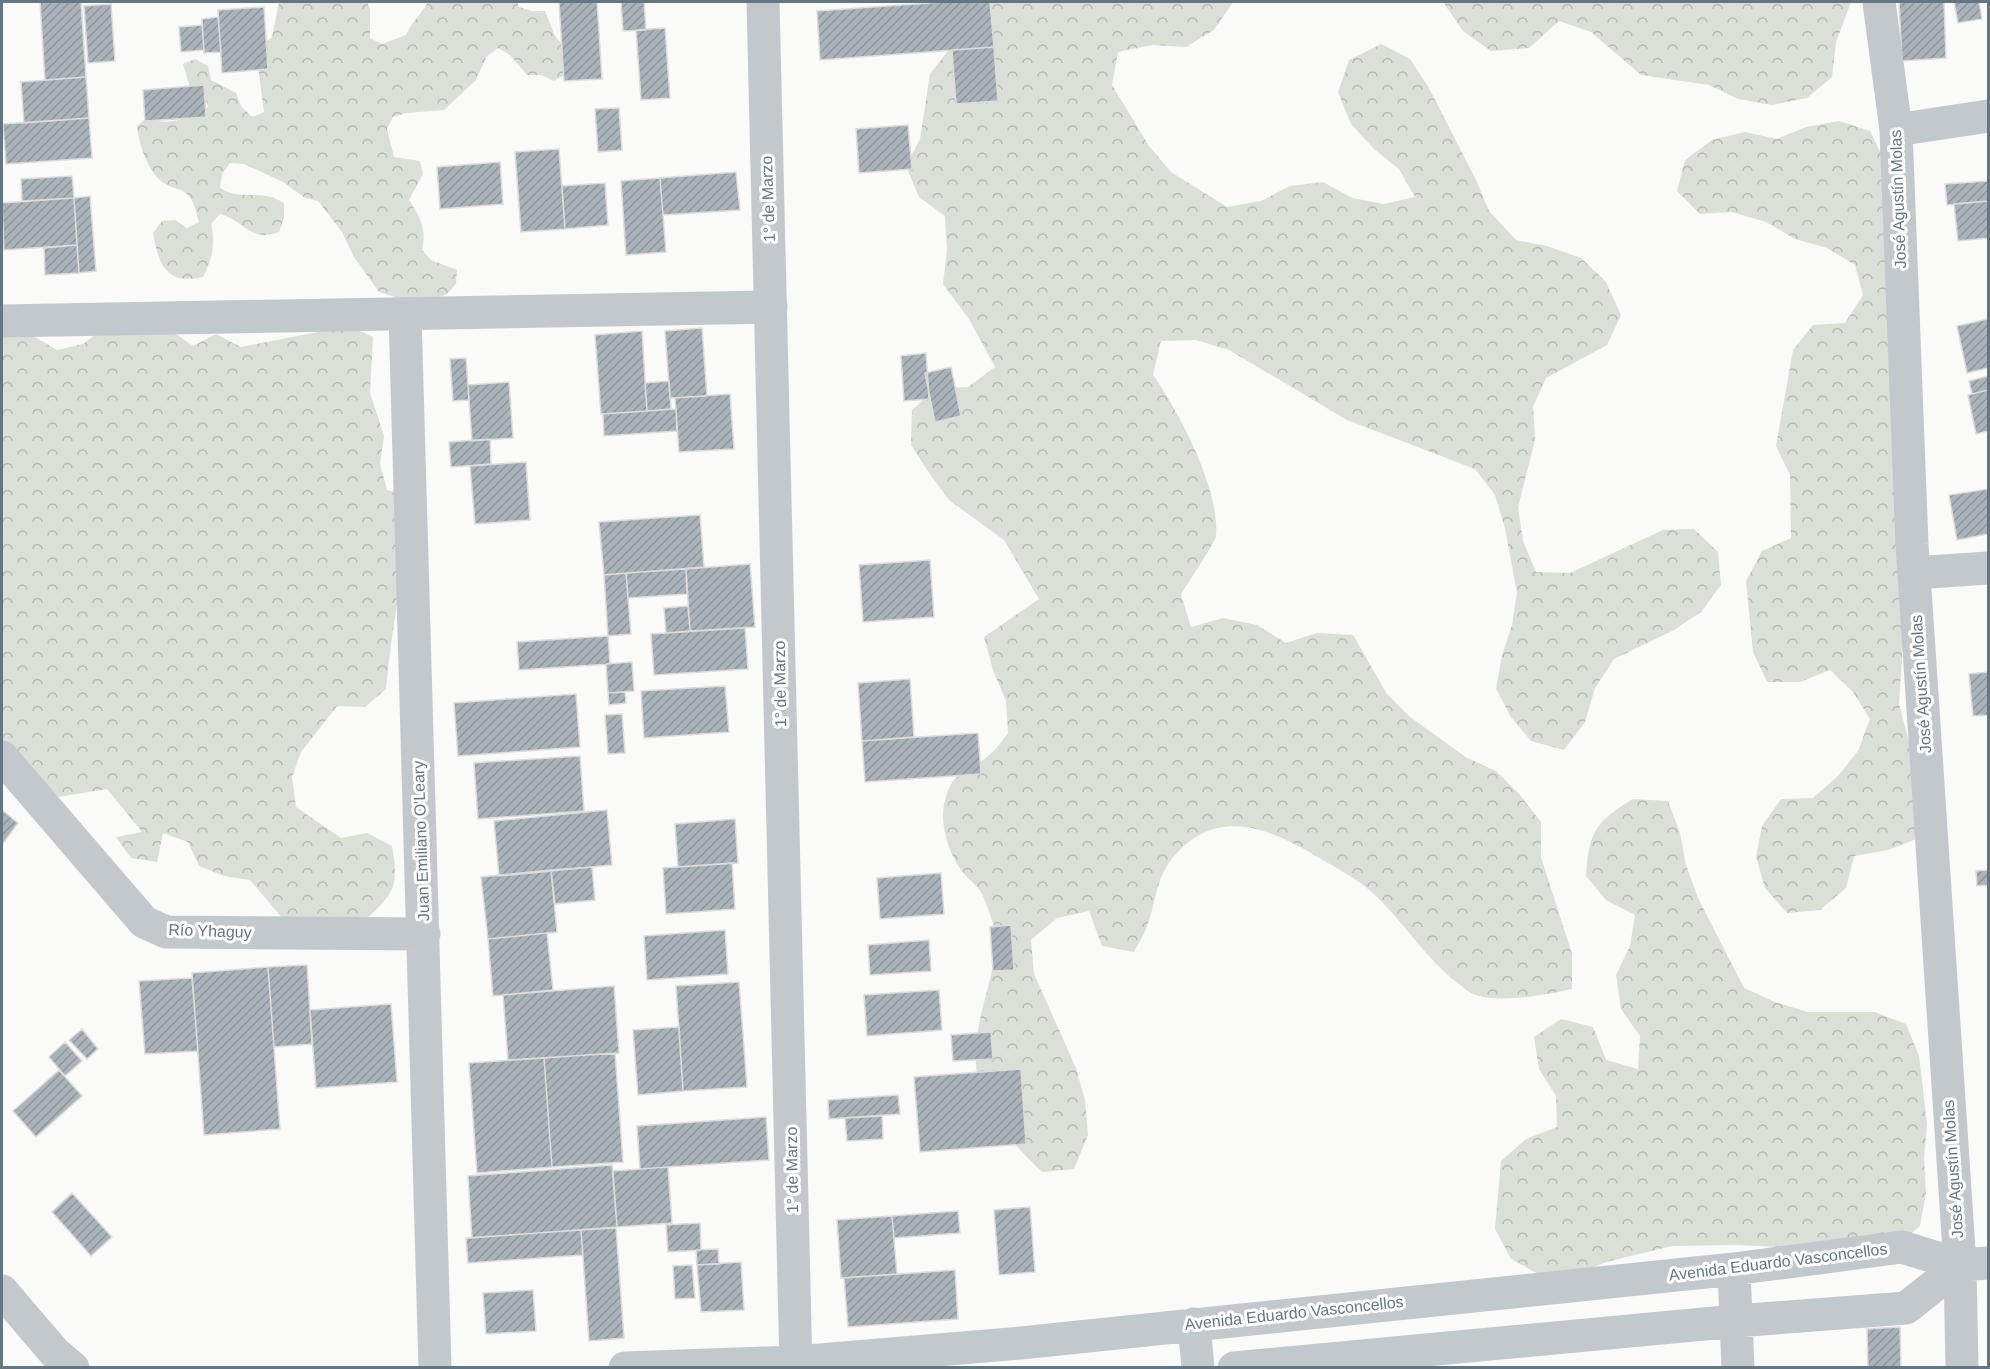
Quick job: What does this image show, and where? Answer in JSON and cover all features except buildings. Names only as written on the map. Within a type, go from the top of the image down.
[{"type":"street","name":"1° de Marzo","points":[[763,2],[796,1365]]},
{"type":"street","name":"José Agustín Molas","points":[[1879,2],[1896,129],[1914,573],[1974,1264],[1962,1368]]},
{"type":"street","points":[[1896,129],[1989,116]]},
{"type":"street","points":[[2,321],[771,307]]},
{"type":"street","name":"Juan Emiliano O'Leary","points":[[405,314],[435,1368]]},
{"type":"street","points":[[1914,573],[1989,568]]},
{"type":"street","name":"Río Yhaguy","points":[[2,757],[144,922],[166,932],[424,934]]},
{"type":"street","name":"Avenida Eduardo Vasconcellos","points":[[625,1368],[796,1365],[1734,1269],[1902,1247],[1974,1264]]},
{"type":"street","points":[[1234,1368],[1736,1321],[1906,1308],[1974,1264]]},
{"type":"street","points":[[1734,1269],[1738,1368]]},
{"type":"street","points":[[2,1291],[55,1353],[73,1368]]},
{"type":"street","points":[[1194,1324],[1198,1368]]},
{"type":"green space","points":[[279,2],[367,2],[370,9],[370,38],[382,44],[406,35],[428,2],[517,2],[519,7],[531,11],[545,11],[555,36],[564,47],[566,74],[554,81],[541,75],[527,75],[510,55],[498,48],[487,56],[475,81],[444,110],[406,113],[393,117],[387,129],[394,157],[420,161],[423,174],[409,200],[422,223],[424,235],[422,250],[431,260],[457,270],[456,284],[447,294],[434,299],[405,300],[379,292],[354,257],[342,232],[318,201],[305,198],[283,182],[244,164],[230,163],[222,174],[220,188],[237,194],[268,196],[284,203],[284,218],[279,232],[269,235],[253,233],[220,214],[211,224],[212,251],[203,277],[180,278],[166,270],[161,262],[153,233],[162,221],[175,220],[187,228],[199,222],[189,196],[165,184],[149,166],[142,150],[137,126],[147,118],[163,122],[179,120],[208,107],[204,95],[191,90],[183,64],[195,59],[208,66],[211,80],[236,93],[241,106],[252,117],[264,112],[257,59],[261,46],[272,37]]},
{"type":"green space","points":[[989,2],[1233,2],[1214,30],[1186,47],[1153,45],[1118,52],[1112,85],[1149,146],[1171,172],[1227,207],[1261,201],[1290,186],[1323,182],[1352,198],[1384,204],[1415,197],[1399,169],[1374,149],[1351,124],[1338,92],[1349,60],[1381,44],[1410,59],[1429,88],[1476,180],[1489,211],[1516,240],[1547,246],[1581,258],[1606,282],[1621,315],[1607,345],[1546,378],[1533,407],[1535,440],[1518,507],[1523,541],[1536,572],[1570,573],[1663,530],[1694,529],[1718,552],[1721,585],[1701,612],[1674,630],[1614,659],[1595,688],[1585,722],[1564,750],[1531,741],[1511,717],[1496,689],[1502,655],[1512,625],[1517,593],[1505,528],[1495,495],[1475,469],[1347,420],[1229,350],[1196,340],[1161,341],[1153,375],[1196,452],[1212,496],[1216,517],[1215,540],[1181,595],[1191,627],[1223,618],[1257,625],[1286,643],[1317,633],[1353,635],[1387,694],[1410,717],[1467,758],[1496,771],[1520,795],[1541,822],[1541,857],[1572,954],[1572,989],[1536,996],[1508,998],[1483,997],[1473,994],[1447,974],[1426,953],[1377,897],[1343,872],[1283,838],[1263,831],[1244,827],[1225,827],[1206,832],[1188,842],[1166,867],[1159,883],[1147,927],[1134,952],[1102,946],[1089,911],[1057,918],[1031,940],[1034,974],[1076,1068],[1085,1100],[1088,1135],[1074,1169],[1042,1172],[1004,1131],[982,1093],[977,1073],[976,1050],[979,1025],[994,959],[995,932],[982,894],[961,870],[953,856],[946,839],[943,821],[947,793],[955,779],[990,755],[1008,733],[1006,701],[993,670],[984,637],[1039,599],[1004,540],[949,500],[911,445],[912,410],[937,388],[968,387],[995,367],[969,319],[943,284],[947,250],[945,216],[919,197],[906,166],[920,139],[930,74],[955,42],[981,21]]},
{"type":"green space","points":[[1443,2],[1851,2],[1836,42],[1832,77],[1807,98],[1772,105],[1738,99],[1709,85],[1641,75],[1591,32],[1559,21],[1529,48],[1491,51],[1463,31]]},
{"type":"green space","points":[[1839,121],[1870,131],[1885,162],[1906,597],[1899,704],[1909,742],[1919,838],[1888,850],[1854,856],[1846,888],[1820,910],[1787,913],[1765,888],[1756,857],[1762,826],[1781,799],[1813,798],[1838,776],[1858,751],[1870,719],[1853,692],[1830,670],[1800,682],[1767,682],[1753,652],[1746,581],[1762,551],[1791,538],[1790,475],[1776,446],[1793,350],[1813,325],[1845,323],[1863,295],[1855,265],[1827,248],[1795,239],[1766,222],[1732,212],[1700,214],[1677,191],[1685,160],[1712,140],[1745,132],[1777,139],[1806,127]]},
{"type":"green space","points":[[127,311],[172,331],[193,346],[216,334],[241,347],[348,326],[373,337],[370,393],[384,436],[380,464],[387,490],[414,497],[386,689],[365,707],[337,706],[301,752],[292,777],[296,807],[341,838],[367,833],[392,846],[395,870],[392,888],[383,903],[365,920],[284,920],[250,880],[224,876],[199,866],[188,842],[163,833],[157,862],[131,858],[116,837],[142,832],[107,789],[52,798],[2,744],[2,322],[11,323],[57,350],[83,344]]},
{"type":"green space","points":[[1633,799],[1668,801],[1680,833],[1686,865],[1698,898],[1744,988],[1775,1002],[1808,1012],[1875,1012],[1906,1024],[1919,1056],[1927,1124],[1924,1159],[1926,1193],[1920,1226],[1902,1241],[1871,1251],[1737,1245],[1672,1246],[1606,1262],[1574,1275],[1540,1275],[1511,1259],[1495,1229],[1501,1161],[1526,1139],[1557,1127],[1556,1096],[1539,1069],[1534,1037],[1561,1019],[1593,1027],[1606,1060],[1638,1069],[1640,1036],[1621,1009],[1616,975],[1630,946],[1635,915],[1606,900],[1586,876],[1589,849],[1596,830],[1610,815]]}]
